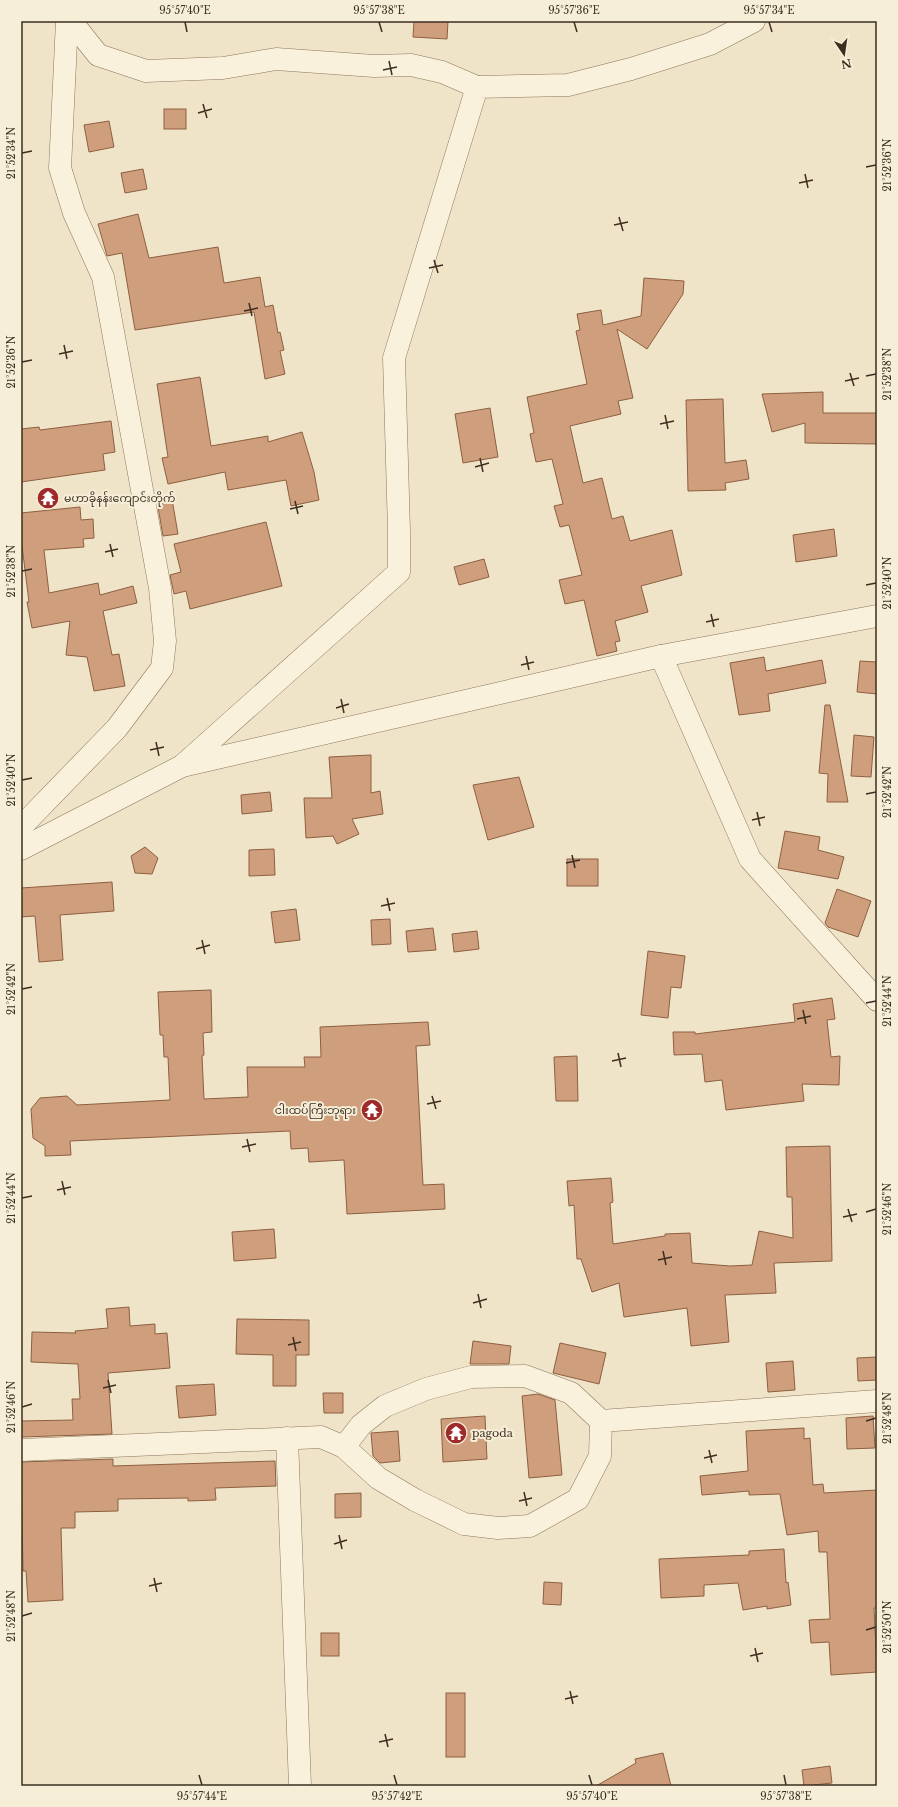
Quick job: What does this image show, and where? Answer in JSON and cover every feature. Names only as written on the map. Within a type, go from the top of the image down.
[{"type":"street","points":[[21,827],[117,728],[162,668],[165,641],[160,588],[103,277],[74,213],[60,168],[67,21]]},
{"type":"street","points":[[71,21],[98,55],[146,71],[223,68],[276,59],[374,66],[411,65],[442,72],[477,87],[568,85],[631,69],[710,44],[754,21]]},
{"type":"street","points":[[21,850],[182,766],[399,572],[394,358],[477,87]]},
{"type":"street","points":[[182,766],[662,656],[877,616]]},
{"type":"street","points":[[662,656],[750,859],[877,1000]]},
{"type":"street","points":[[344,1447],[361,1425],[385,1406],[426,1389],[471,1377],[525,1376],[571,1393],[601,1421],[877,1401]]},
{"type":"street","points":[[21,1450],[321,1437],[344,1447],[378,1478],[414,1500],[464,1524],[498,1528],[530,1526],[578,1498],[600,1456],[601,1421]]},
{"type":"street","points":[[287,1438],[300,1786]]},
{"type":"building","points":[[414,21],[448,21],[447,39],[413,37]]},
{"type":"building","points":[[164,109],[186,109],[186,129],[164,129]]},
{"type":"building","points":[[109,121],[114,147],[89,152],[84,125]]},
{"type":"building","points":[[143,169],[147,189],[125,193],[121,173]]},
{"type":"building","points":[[138,214],[149,258],[218,247],[224,283],[260,277],[265,307],[273,305],[278,333],[280,332],[284,350],[280,351],[285,374],[265,379],[254,312],[135,330],[122,253],[107,256],[98,224]]},
{"type":"building","points":[[644,278],[684,281],[683,294],[647,349],[617,329],[633,398],[618,401],[621,414],[570,426],[583,483],[602,478],[612,519],[623,516],[630,541],[672,530],[682,575],[641,586],[648,612],[615,621],[620,641],[615,642],[617,651],[597,656],[584,600],[565,604],[559,580],[582,575],[569,525],[560,527],[554,506],[563,504],[552,459],[536,462],[530,434],[534,433],[527,397],[587,384],[576,331],[580,330],[577,314],[601,310],[603,325],[641,316]]},
{"type":"building","points":[[200,377],[211,446],[268,436],[268,442],[302,432],[314,472],[319,500],[291,506],[286,480],[228,490],[225,472],[168,484],[162,458],[168,457],[157,384]]},
{"type":"building","points":[[823,392],[823,413],[877,413],[877,444],[805,443],[805,423],[772,432],[762,394]]},
{"type":"building","points":[[723,399],[725,463],[746,460],[749,479],[725,483],[726,490],[688,491],[686,400]]},
{"type":"building","points":[[490,408],[498,457],[463,463],[455,414]]},
{"type":"building","points":[[111,421],[115,452],[103,454],[105,470],[21,482],[21,429],[39,427],[40,430]]},
{"type":"building","points":[[172,499],[178,534],[163,536],[157,501]]},
{"type":"building","points":[[80,507],[81,520],[93,519],[94,538],[83,539],[84,547],[44,550],[49,593],[98,583],[100,595],[133,586],[137,603],[103,611],[112,655],[119,654],[125,686],[94,691],[87,657],[66,655],[70,621],[32,628],[27,602],[29,602],[21,538],[21,513]]},
{"type":"building","points":[[266,522],[282,586],[190,609],[186,591],[174,594],[170,575],[181,572],[174,544]]},
{"type":"building","points":[[834,529],[837,556],[796,562],[793,535]]},
{"type":"building","points":[[484,559],[489,577],[459,585],[454,567]]},
{"type":"building","points":[[764,657],[766,671],[822,660],[826,683],[768,694],[770,711],[739,715],[730,663]]},
{"type":"building","points":[[860,661],[877,662],[877,694],[857,692]]},
{"type":"building","points":[[825,705],[830,705],[848,802],[827,802],[828,774],[819,773]]},
{"type":"building","points":[[854,735],[874,737],[871,777],[851,776]]},
{"type":"building","points":[[371,755],[371,793],[380,791],[383,814],[352,819],[359,834],[337,844],[333,836],[306,838],[304,798],[332,798],[329,757]]},
{"type":"building","points":[[519,777],[534,827],[488,840],[473,785]]},
{"type":"building","points":[[270,792],[272,811],[242,814],[241,795]]},
{"type":"building","points":[[785,831],[820,837],[818,850],[844,857],[838,879],[778,868]]},
{"type":"building","points":[[145,847],[158,858],[152,874],[135,873],[131,856]]},
{"type":"building","points":[[274,849],[275,875],[249,876],[249,850]]},
{"type":"building","points":[[567,859],[598,859],[598,886],[567,886]]},
{"type":"building","points":[[112,882],[114,911],[60,915],[63,960],[39,962],[35,916],[21,917],[21,888]]},
{"type":"building","points":[[837,889],[871,901],[858,937],[828,927],[825,923]]},
{"type":"building","points":[[296,909],[300,940],[275,943],[271,912]]},
{"type":"building","points":[[390,919],[391,944],[372,945],[371,920]]},
{"type":"building","points":[[433,928],[436,950],[408,952],[406,931]]},
{"type":"building","points":[[477,931],[479,949],[454,952],[452,934]]},
{"type":"building","points":[[648,951],[685,956],[681,988],[671,987],[668,1018],[641,1015]]},
{"type":"building","points":[[211,990],[212,1032],[203,1033],[204,1055],[202,1056],[204,1099],[248,1097],[247,1067],[305,1067],[304,1057],[321,1057],[320,1027],[428,1022],[430,1045],[416,1046],[423,1185],[444,1184],[445,1209],[347,1214],[344,1160],[309,1162],[308,1148],[291,1149],[290,1131],[70,1141],[71,1155],[45,1156],[45,1146],[33,1138],[31,1109],[40,1098],[67,1096],[77,1105],[170,1100],[168,1057],[164,1057],[163,1035],[160,1035],[158,992]]},
{"type":"building","points":[[832,998],[835,1019],[827,1020],[831,1057],[840,1056],[839,1085],[802,1084],[804,1101],[726,1110],[722,1080],[705,1082],[702,1054],[674,1055],[673,1032],[695,1032],[695,1034],[795,1022],[793,1004]]},
{"type":"building","points":[[577,1056],[578,1101],[556,1101],[554,1057]]},
{"type":"building","points":[[830,1146],[832,1261],[774,1263],[776,1293],[725,1295],[729,1342],[691,1346],[687,1308],[624,1317],[619,1283],[592,1292],[581,1259],[577,1259],[574,1205],[569,1206],[567,1181],[611,1178],[613,1202],[610,1203],[613,1244],[665,1236],[665,1234],[690,1233],[692,1263],[730,1266],[752,1265],[759,1231],[793,1238],[792,1197],[787,1197],[786,1147]]},
{"type":"building","points":[[274,1229],[276,1258],[234,1261],[232,1232]]},
{"type":"building","points":[[129,1307],[130,1326],[155,1324],[155,1334],[167,1333],[170,1368],[108,1373],[112,1434],[21,1437],[21,1421],[73,1420],[72,1399],[80,1399],[78,1364],[31,1362],[32,1332],[76,1333],[75,1331],[108,1328],[106,1309]]},
{"type":"building","points":[[237,1319],[309,1320],[309,1355],[296,1355],[296,1386],[273,1386],[273,1355],[236,1354]]},
{"type":"building","points":[[473,1341],[511,1346],[509,1364],[470,1364]]},
{"type":"building","points":[[560,1343],[606,1353],[599,1384],[553,1373]]},
{"type":"building","points":[[877,1357],[877,1380],[858,1381],[857,1358]]},
{"type":"building","points":[[793,1361],[795,1390],[768,1392],[766,1363]]},
{"type":"building","points":[[214,1384],[216,1415],[179,1418],[176,1386]]},
{"type":"building","points":[[323,1393],[343,1393],[343,1413],[324,1413]]},
{"type":"building","points":[[538,1394],[555,1400],[562,1475],[529,1478],[522,1396]]},
{"type":"building","points":[[485,1416],[487,1459],[443,1462],[441,1419]]},
{"type":"building","points":[[873,1416],[875,1448],[847,1449],[846,1418]]},
{"type":"building","points":[[804,1428],[804,1439],[810,1438],[813,1485],[823,1484],[824,1493],[877,1490],[877,1608],[874,1608],[877,1672],[831,1675],[829,1642],[811,1643],[809,1620],[830,1619],[827,1552],[819,1552],[818,1531],[787,1535],[780,1494],[749,1495],[749,1491],[702,1495],[700,1476],[748,1471],[746,1431]]},
{"type":"building","points":[[398,1431],[400,1461],[380,1463],[373,1456],[371,1433]]},
{"type":"building","points":[[113,1459],[113,1466],[275,1461],[276,1486],[215,1488],[216,1500],[188,1501],[188,1498],[118,1499],[118,1511],[75,1512],[75,1528],[61,1528],[63,1600],[28,1602],[26,1571],[23,1571],[21,1462]]},
{"type":"building","points":[[361,1493],[361,1517],[335,1518],[335,1494]]},
{"type":"building","points":[[784,1549],[786,1583],[788,1582],[791,1605],[767,1609],[767,1606],[743,1610],[738,1583],[704,1585],[704,1596],[661,1598],[659,1559],[749,1555],[749,1551]]},
{"type":"building","points":[[544,1582],[562,1583],[561,1605],[543,1604]]},
{"type":"building","points":[[321,1633],[339,1633],[339,1656],[321,1656]]},
{"type":"building","points":[[446,1693],[465,1693],[465,1757],[446,1757]]},
{"type":"building","points":[[663,1753],[671,1786],[596,1786],[636,1763],[635,1759]]},
{"type":"building","points":[[830,1766],[832,1783],[804,1786],[802,1770]]},
{"type":"place","name":"မဟာခိုနန်းကျောင်းတိုက်","points":[[48,498]]},
{"type":"place","name":"ငါးထပ်ကြီးဘုရား","points":[[372,1110]]},
{"type":"place","name":"pagoda","points":[[456,1433]]}]
